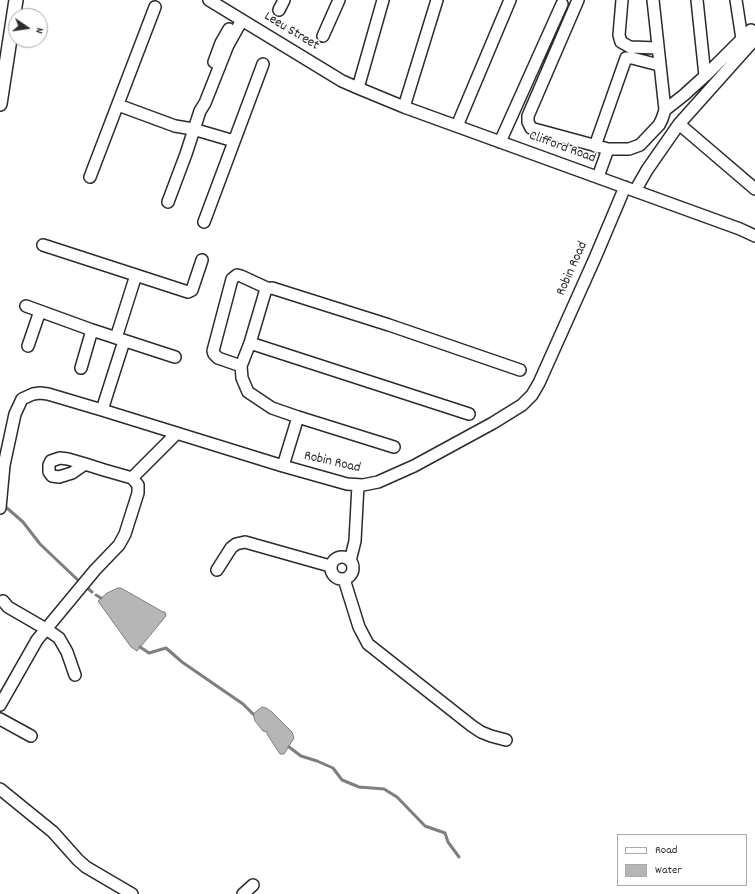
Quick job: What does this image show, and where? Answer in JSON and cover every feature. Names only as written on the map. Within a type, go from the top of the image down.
[{"type":"street","points":[[0,104],[16,0]]},
{"type":"street","name":"Leeu Street","points":[[209,0],[342,81],[358,88]]},
{"type":"street","points":[[323,36],[340,0]]},
{"type":"street","points":[[358,88],[383,0]]},
{"type":"street","points":[[404,107],[437,0]]},
{"type":"street","points":[[457,126],[510,0]]},
{"type":"street","points":[[578,0],[528,116],[528,122],[531,128],[608,149],[629,149],[640,146],[659,125],[665,110],[653,0]]},
{"type":"street","points":[[622,0],[619,35],[621,42],[630,47],[658,48]]},
{"type":"street","points":[[697,0],[705,76]]},
{"type":"street","points":[[665,110],[750,40],[736,0]]},
{"type":"street","points":[[500,142],[562,4]]},
{"type":"street","points":[[90,177],[155,6]]},
{"type":"street","points":[[168,202],[186,154],[200,111],[202,94],[221,42],[239,18]]},
{"type":"street","name":"Robin Road","points":[[0,508],[4,465],[15,414],[22,398],[33,394],[48,394],[325,479],[358,485],[378,482],[414,466],[493,423],[522,405],[532,395],[539,383],[595,258],[630,189],[647,170],[679,124],[750,40]]},
{"type":"street","points":[[595,146],[626,58],[632,58],[659,65]]},
{"type":"street","points":[[204,222],[263,64]]},
{"type":"street","name":"Clifford Road","points":[[358,88],[404,107],[732,226],[755,236]]},
{"type":"street","points":[[118,105],[175,126],[193,129],[234,141]]},
{"type":"street","points":[[679,124],[755,189]]},
{"type":"street","points":[[598,177],[608,149]]},
{"type":"street","points":[[43,245],[190,291],[194,286],[202,260]]},
{"type":"street","points":[[102,410],[136,275]]},
{"type":"street","points":[[241,366],[218,358],[213,351],[232,279],[237,276],[241,276],[267,288],[272,288],[389,325],[520,370]]},
{"type":"street","points":[[267,288],[250,343],[241,366],[242,378],[248,392],[272,408],[394,448]]},
{"type":"street","points":[[26,306],[120,340],[175,357]]},
{"type":"street","points":[[28,346],[40,311]]},
{"type":"street","points":[[80,368],[92,330]]},
{"type":"street","points":[[250,343],[469,414]]},
{"type":"street","points":[[283,466],[298,417]]},
{"type":"street","points":[[132,478],[177,433]]},
{"type":"street","points":[[0,705],[37,640],[89,577],[118,545],[125,534],[138,493],[137,484],[132,478],[85,464]]},
{"type":"street","points":[[350,561],[343,557],[332,562],[330,570],[334,577],[341,580],[344,579],[350,576],[353,570],[350,561],[355,540],[358,485]]},
{"type":"street","points":[[217,570],[230,548],[236,544],[245,542],[330,566]]},
{"type":"street","points":[[344,579],[359,627],[368,644],[472,726],[481,732],[506,740]]},
{"type":"street","points":[[3,601],[8,607],[59,638],[67,652],[75,676]]},
{"type":"street","points":[[0,719],[31,736]]},
{"type":"street","points":[[0,789],[53,832],[86,867],[132,894]]},
{"type":"street","points":[[243,894],[253,884]]},
{"type":"water","points":[[121,588],[165,612],[166,616],[137,651],[131,647],[98,601],[107,593]]},
{"type":"water","points":[[262,707],[272,712],[292,732],[294,738],[284,754],[280,754],[267,732],[263,731],[255,721],[253,714]]},
{"type":"waterway","points":[[7,508],[23,522],[40,544],[81,583]]},
{"type":"waterway","points":[[85,586],[92,592]]},
{"type":"waterway","points":[[96,595],[101,598]]},
{"type":"waterway","points":[[140,647],[149,653],[166,648],[182,662],[243,704],[253,714]]},
{"type":"waterway","points":[[289,747],[301,756],[333,768],[342,780],[359,787],[384,789],[397,797],[425,826],[445,833],[448,842],[459,857]]}]
